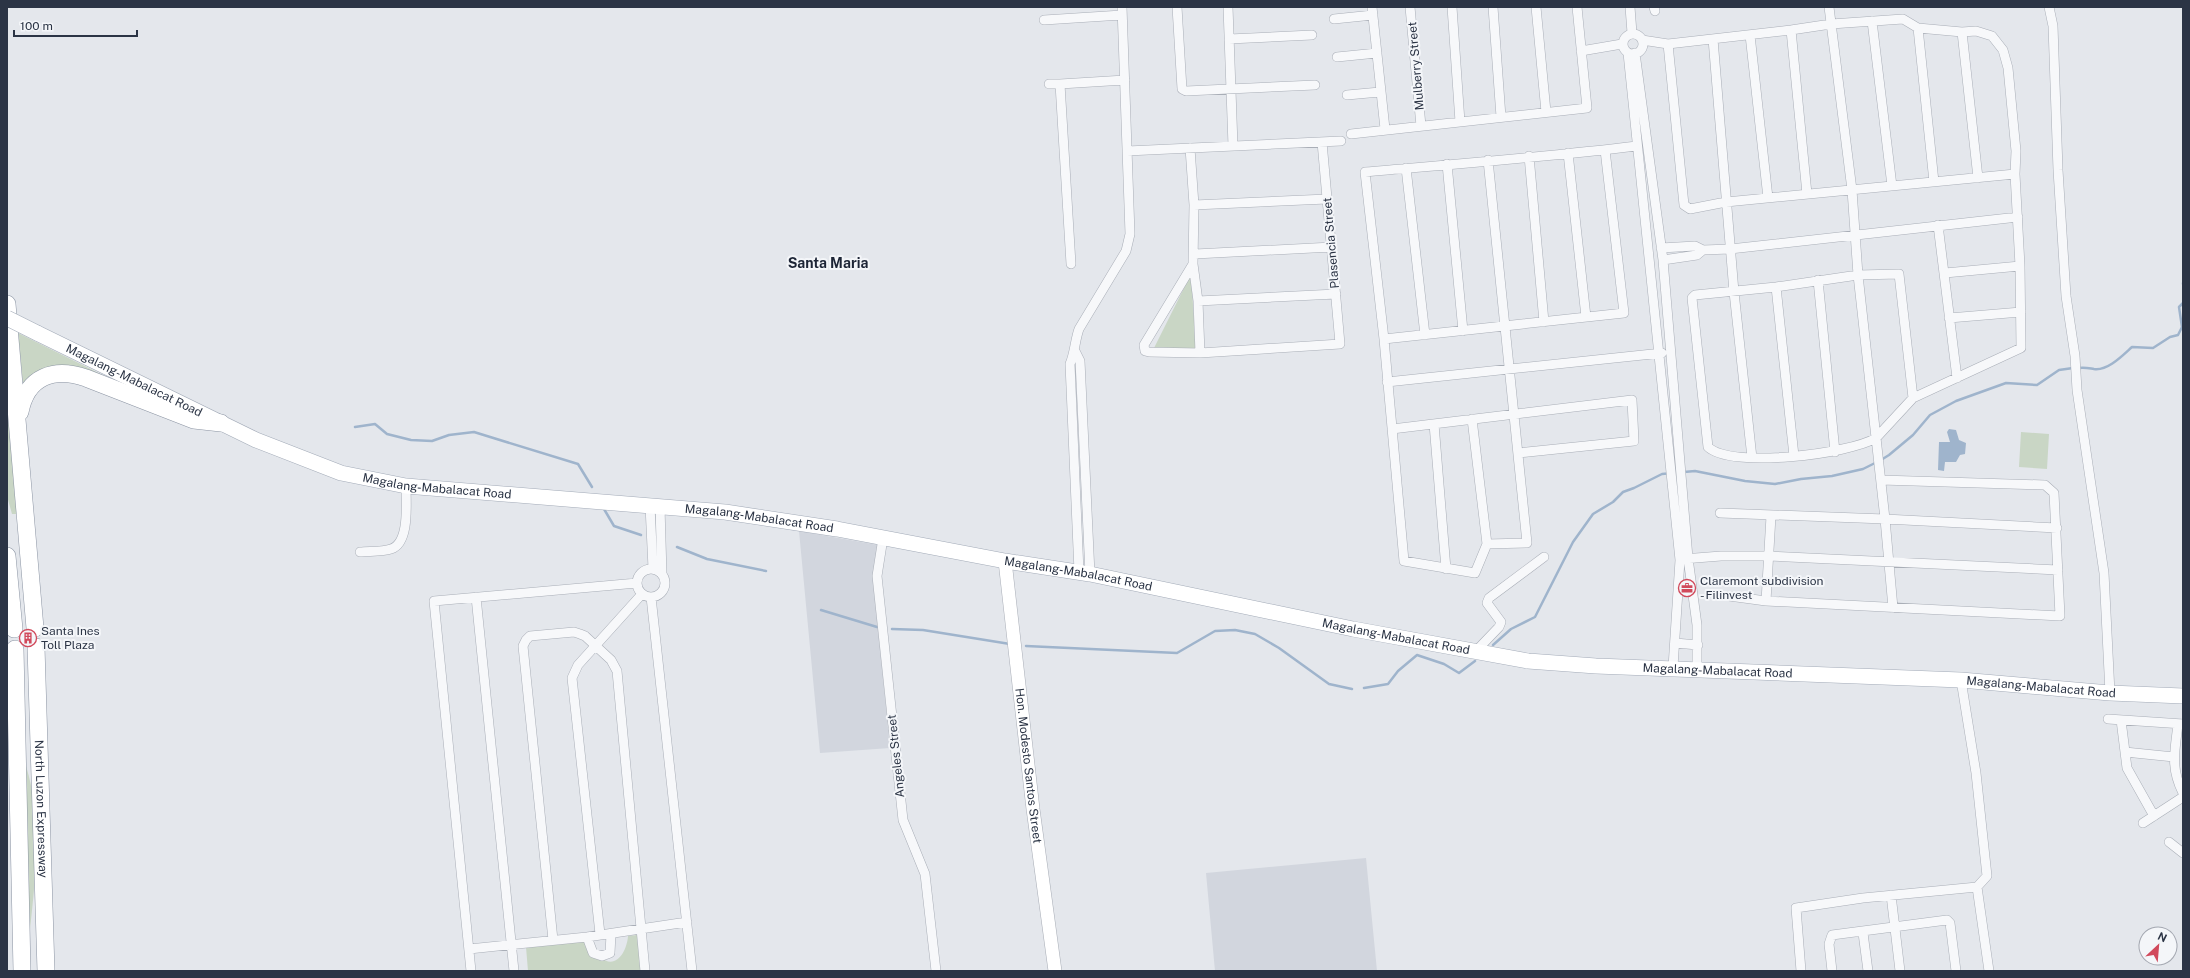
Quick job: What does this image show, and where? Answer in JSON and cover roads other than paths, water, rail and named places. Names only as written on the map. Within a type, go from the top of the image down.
[{"type":"highway","points":[[7,304],[35,628]]},
{"type":"highway","points":[[18,422],[23,402],[32,385],[42,378],[60,373],[79,376],[194,420],[221,423]]},
{"type":"highway","points":[[7,556],[14,630]]},
{"type":"highway","name":"North Luzon Expressway","points":[[36,647],[46,971]]},
{"type":"highway","name":"North Luzon Expressway","points":[[15,649],[22,971]]},
{"type":"main road","name":"Magalang-Mabalacat Road","points":[[7,318],[256,440],[341,473],[406,486],[655,512],[725,512],[883,538],[1005,561],[1085,573],[1353,629],[1476,650],[1528,661],[1596,666],[1673,667],[1961,680],[2110,693],[2183,696]]},
{"type":"street","points":[[1177,7],[1182,89],[1186,91],[1316,85]]},
{"type":"street","points":[[1228,7],[1233,146]]},
{"type":"street","name":"Mulberry Street","points":[[1410,7],[1421,126]]},
{"type":"street","points":[[1452,7],[1460,122]]},
{"type":"street","points":[[1493,7],[1501,117]]},
{"type":"street","points":[[1536,7],[1546,112]]},
{"type":"street","points":[[1351,134],[1385,129],[1587,108],[1577,7]]},
{"type":"street","points":[[1630,7],[1632,33]]},
{"type":"street","points":[[1829,7],[1852,190],[1858,275],[1885,519],[1893,608]]},
{"type":"street","points":[[2050,7],[2054,26],[2058,170],[2066,296],[2076,356],[2077,390],[2104,573],[2110,693]]},
{"type":"street","points":[[1044,20],[1122,11],[1129,242],[1079,328],[1075,339],[1075,351],[1070,364],[1078,556],[1085,573]]},
{"type":"street","points":[[1334,19],[1373,11],[1380,92],[1385,129]]},
{"type":"street","points":[[1622,44],[1626,36],[1632,33],[1638,35],[1642,40],[1668,44],[1831,24],[1903,19],[1918,28],[1962,32],[1976,31],[1992,36],[2003,50],[2009,76],[2016,151],[2014,174],[2020,266],[2021,348],[1913,398],[1876,438],[1858,446],[1835,452],[1752,458],[1711,450],[1708,447],[1692,298],[1695,296],[1776,287],[1858,275],[1896,273],[1901,276],[1913,398]]},
{"type":"street","points":[[1872,21],[1892,186]]},
{"type":"street","points":[[1918,28],[1934,182]]},
{"type":"street","points":[[1791,30],[1807,194]]},
{"type":"street","points":[[1962,32],[1978,178]]},
{"type":"street","points":[[1750,35],[1768,198]]},
{"type":"street","points":[[1229,39],[1312,36]]},
{"type":"street","points":[[1712,39],[1734,292],[1752,458]]},
{"type":"street","points":[[1632,53],[1640,50],[1642,40]]},
{"type":"street","points":[[1581,51],[1622,44]]},
{"type":"street","points":[[1622,44],[1632,53],[1663,260],[1682,481],[1684,559],[1673,667]]},
{"type":"street","points":[[1668,44],[1684,206],[1690,208],[1726,202],[2014,174]]},
{"type":"street","points":[[1337,56],[1377,52]]},
{"type":"street","points":[[1632,53],[1637,146],[1671,482],[1684,559],[1698,625],[1697,669]]},
{"type":"street","points":[[1049,84],[1125,80]]},
{"type":"street","points":[[1060,84],[1071,264]]},
{"type":"street","points":[[1347,95],[1380,92]]},
{"type":"street","points":[[1127,151],[1341,141]]},
{"type":"street","name":"Plasencia Street","points":[[1200,353],[1340,344],[1322,142]]},
{"type":"street","points":[[1472,419],[1487,544],[1474,574],[1404,561],[1384,340],[1365,172],[1637,146]]},
{"type":"street","points":[[1190,148],[1194,205],[1195,254],[1193,264],[1198,301],[1200,353],[1149,352],[1143,348],[1193,264]]},
{"type":"street","points":[[1384,340],[1624,313],[1605,150]]},
{"type":"street","points":[[1568,153],[1586,317]]},
{"type":"street","points":[[1529,156],[1544,322]]},
{"type":"street","points":[[1487,544],[1527,543],[1488,160]]},
{"type":"street","points":[[1447,164],[1463,330]]},
{"type":"street","points":[[1406,168],[1425,335]]},
{"type":"street","points":[[1194,205],[1327,199]]},
{"type":"street","points":[[1661,248],[1695,246],[1703,250],[1730,249],[2018,217]]},
{"type":"street","points":[[1938,225],[1957,378]]},
{"type":"street","points":[[1195,254],[1332,246]]},
{"type":"street","points":[[1663,260],[1697,255],[1703,250]]},
{"type":"street","points":[[1945,273],[2020,266]]},
{"type":"street","points":[[1818,280],[1835,452]]},
{"type":"street","points":[[1776,287],[1794,456]]},
{"type":"street","points":[[1198,301],[1336,294]]},
{"type":"street","points":[[1949,318],[2021,312]]},
{"type":"street","points":[[1075,351],[1080,361],[1089,556],[1085,573]]},
{"type":"street","points":[[1388,382],[1670,352]]},
{"type":"street","points":[[1392,429],[1632,400],[1634,441],[1518,453]]},
{"type":"street","points":[[1434,424],[1446,569]]},
{"type":"street","points":[[1667,440],[1678,439]]},
{"type":"street","points":[[1729,596],[1766,601],[2060,616],[2057,528],[2054,493],[2046,485],[1880,476]]},
{"type":"street","points":[[360,552],[392,549],[401,541],[406,521],[406,486]]},
{"type":"street","points":[[653,568],[655,512]]},
{"type":"street","points":[[653,568],[643,571],[640,574],[637,583],[642,594],[651,597],[660,594],[665,587],[662,574],[655,512]]},
{"type":"street","points":[[1720,513],[1885,519],[2057,528]]},
{"type":"street","points":[[1766,601],[1772,516]]},
{"type":"street","name":"Angeles Street","points":[[883,538],[877,576],[903,820],[925,874],[936,971]]},
{"type":"street","points":[[1078,556],[1089,556]]},
{"type":"street","points":[[1684,559],[1768,556],[1888,563],[2058,570]]},
{"type":"street","points":[[1476,650],[1499,627],[1501,622],[1487,603],[1489,598],[1544,557]]},
{"type":"street","name":"Hon. Modesto Santos Street","points":[[1005,561],[1032,801],[1055,971]]},
{"type":"street","points":[[653,568],[662,574]]},
{"type":"street","points":[[471,971],[434,601],[637,583]]},
{"type":"street","points":[[600,934],[572,678],[578,665],[642,594]]},
{"type":"street","points":[[476,597],[514,971]]},
{"type":"street","points":[[651,597],[692,971]]},
{"type":"street","points":[[553,940],[523,646],[530,636],[574,632],[585,636],[611,660],[617,671],[645,971]]},
{"type":"street","points":[[1675,643],[1698,644]]},
{"type":"street","points":[[1802,971],[1796,908],[1977,886],[1987,876],[1975,765],[1961,680]]},
{"type":"street","points":[[2108,719],[2180,724],[2174,757],[2175,776],[2183,793]]},
{"type":"street","points":[[2121,720],[2127,768],[2154,816]]},
{"type":"street","points":[[2125,752],[2174,757]]},
{"type":"street","points":[[2143,823],[2183,797]]},
{"type":"street","points":[[2169,842],[2183,853]]},
{"type":"street","points":[[1977,886],[1989,971]]},
{"type":"street","points":[[1891,896],[1900,971]]},
{"type":"street","points":[[1832,971],[1829,944],[1830,937],[1949,921],[1956,971]]},
{"type":"street","points":[[469,949],[587,937],[687,922]]},
{"type":"street","points":[[1863,933],[1868,971]]},
{"type":"street","points":[[587,937],[593,953],[602,956],[610,953],[611,934]]},
{"type":"water","points":[[1949,429],[1956,430],[1959,440],[1966,443],[1965,454],[1960,455],[1956,462],[1945,462],[1944,471],[1938,470],[1939,442],[1950,442],[1947,432]]},
{"type":"waterway","points":[[2078,368],[2105,368],[2115,362],[2132,347],[2153,348],[2170,337],[2178,335],[2182,327],[2179,307],[2183,303]]},
{"type":"waterway","points":[[1881,460],[1913,435],[1930,415],[1956,401],[2006,383],[2037,385],[2059,370],[2073,368]]},
{"type":"waterway","points":[[355,427],[375,424],[387,434],[411,440],[432,441],[449,435],[474,432],[578,464],[592,487]]},
{"type":"waterway","points":[[1493,645],[1511,629],[1535,617],[1573,542],[1593,514],[1613,502],[1623,492],[1662,474],[1695,471],[1745,481],[1775,484],[1801,479],[1832,476],[1863,469],[1877,462]]},
{"type":"waterway","points":[[604,509],[614,526],[641,535]]},
{"type":"waterway","points":[[677,547],[707,559],[766,571]]},
{"type":"waterway","points":[[821,610],[877,627]]},
{"type":"waterway","points":[[892,629],[923,630],[1010,644]]},
{"type":"waterway","points":[[1026,646],[1177,653],[1215,631],[1235,630],[1255,634],[1279,648],[1329,684],[1352,689]]},
{"type":"waterway","points":[[1364,688],[1388,684],[1398,671],[1417,655],[1444,664],[1459,673],[1475,661]]},
{"type":"place","name":"Claremont subdivision - Filinvest","points":[[1687,588]]},
{"type":"place","name":"Santa Ines Toll Plaza","points":[[28,638]]},
{"type":"district","name":"Santa Maria","points":[[828,263]]}]
